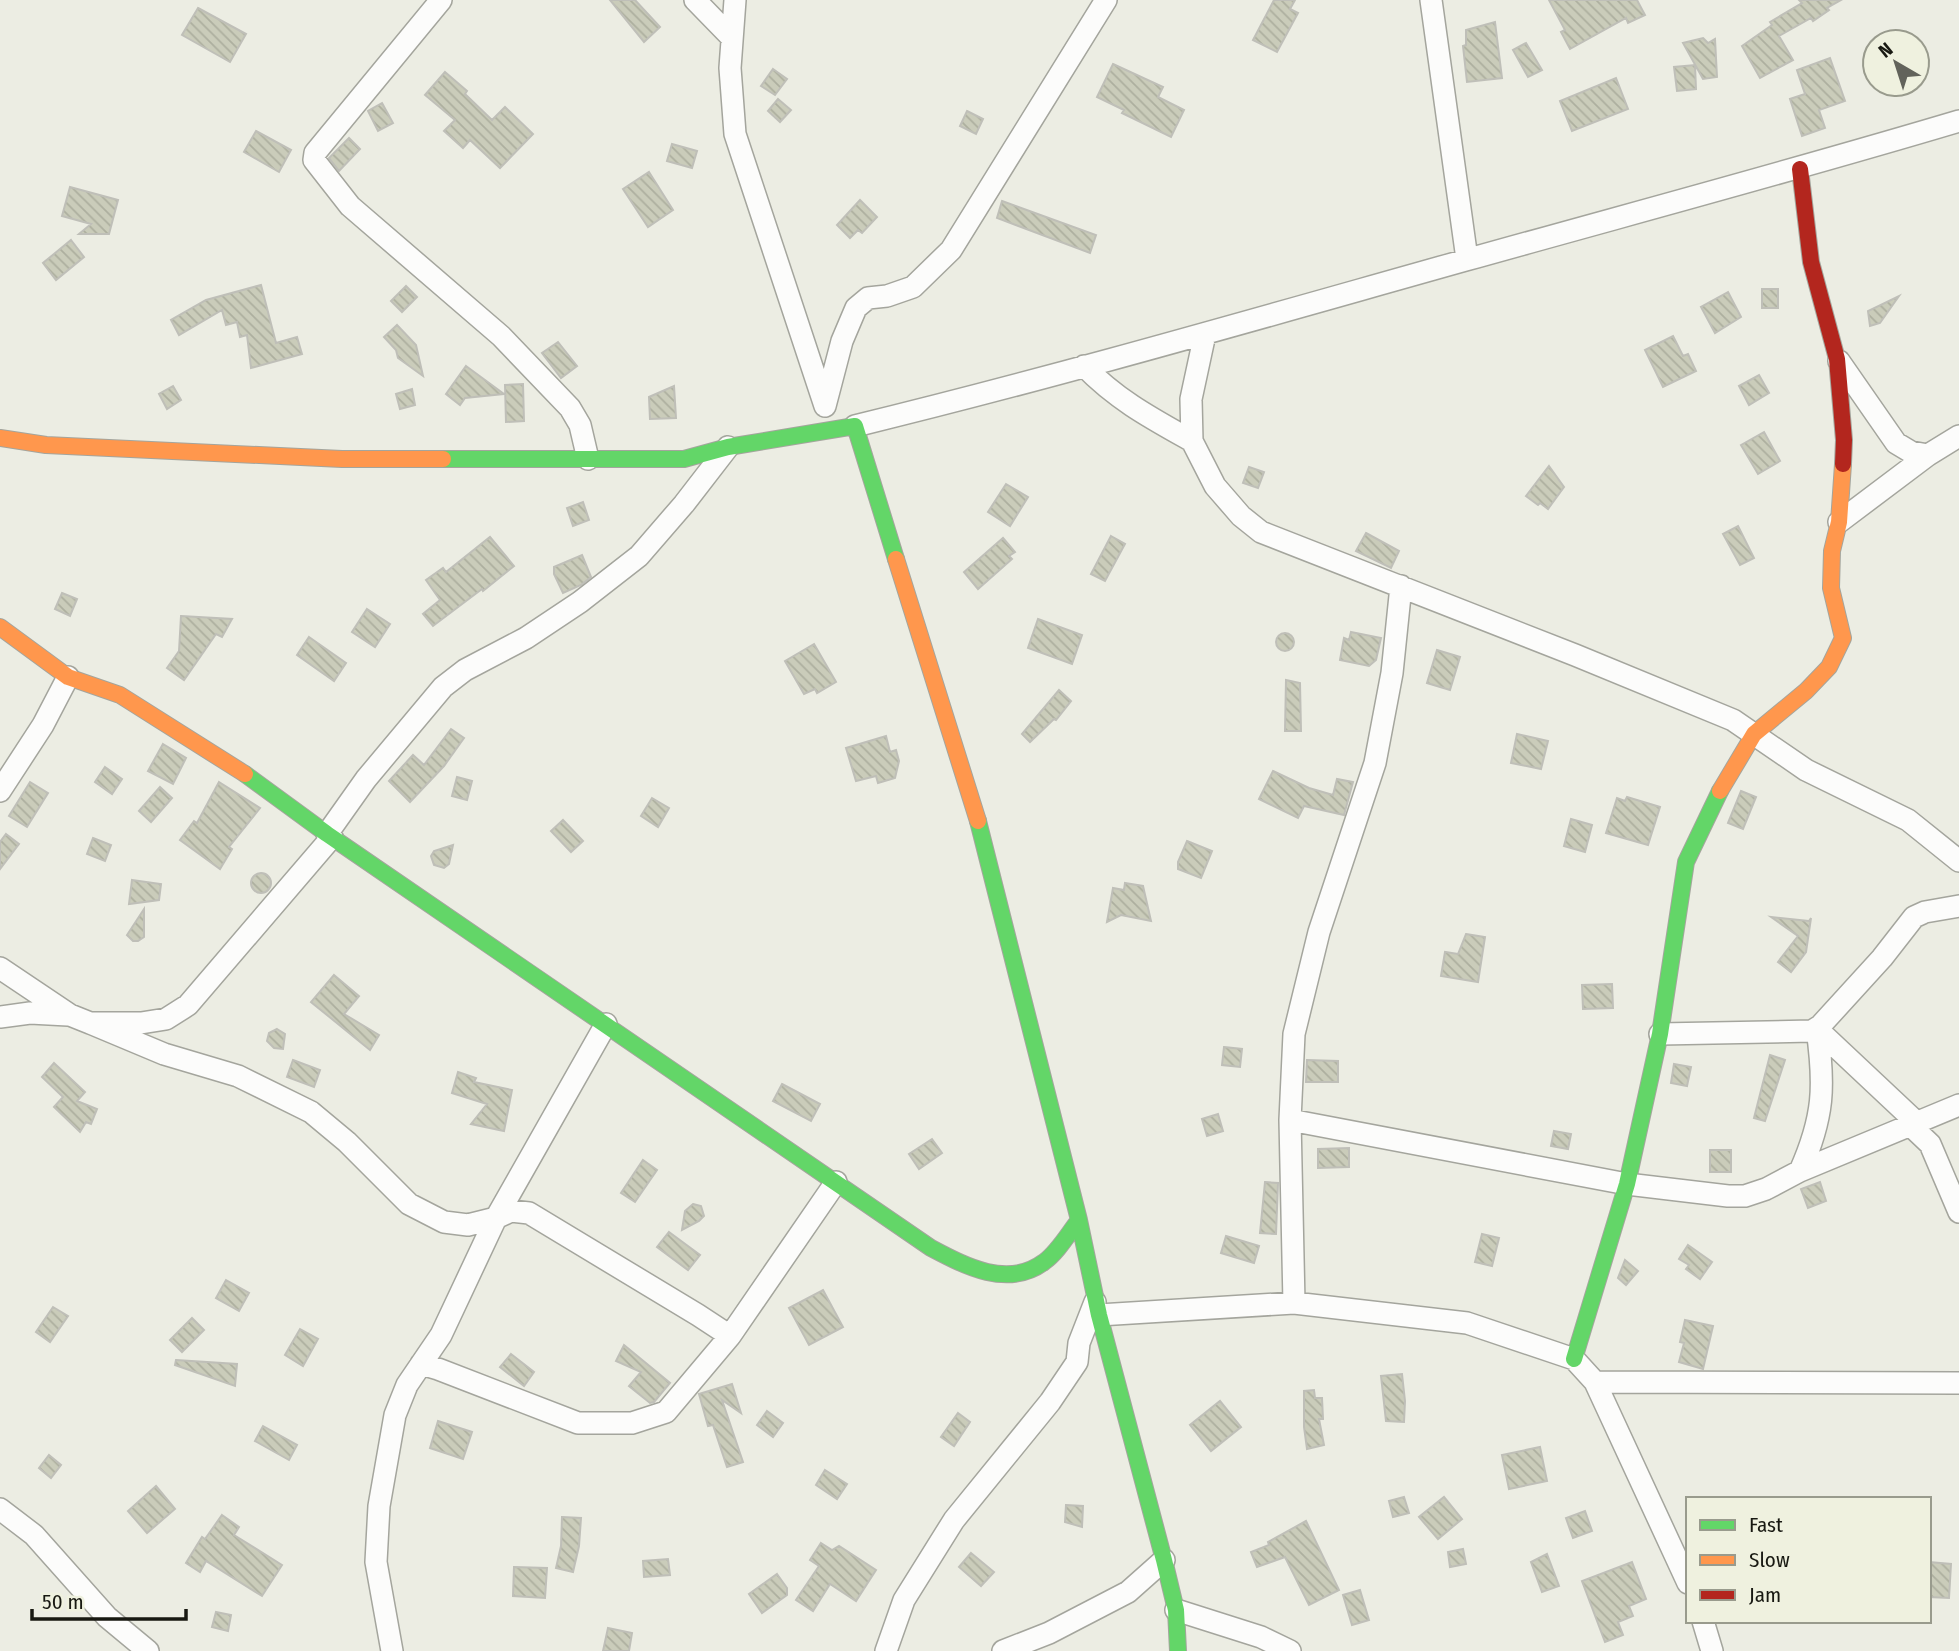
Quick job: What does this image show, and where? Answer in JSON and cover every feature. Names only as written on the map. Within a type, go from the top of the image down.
[{"type":"street","points":[[441,0],[315,153],[314,160],[350,206],[501,336],[570,408],[580,425],[588,459]]},
{"type":"street","points":[[695,0],[732,38]]},
{"type":"street","points":[[735,0],[730,68],[736,134],[834,431]]},
{"type":"street","points":[[825,406],[842,341],[856,308],[868,298],[887,296],[912,287],[950,250],[1106,0]]},
{"type":"street","points":[[1431,0],[1467,259]]},
{"type":"street","points":[[0,438],[46,445],[342,459],[684,459],[728,447],[834,431],[992,393],[1467,259],[1800,169],[1959,121]]},
{"type":"street","points":[[1574,1359],[1627,1184],[1660,1034],[1686,862],[1726,779],[1754,734],[1806,691],[1829,667],[1843,638],[1831,588],[1832,551],[1839,522],[1844,440],[1837,359],[1811,262],[1800,169]]},
{"type":"street","points":[[1205,334],[1191,399],[1192,441],[1216,486],[1241,516],[1261,532],[1721,715],[1806,769],[1908,820],[1959,861]]},
{"type":"street","points":[[1837,359],[1896,443],[1911,452],[1928,455]]},
{"type":"street","points":[[1084,366],[1106,388],[1126,402],[1192,441]]},
{"type":"street","points":[[855,426],[980,827],[1079,1220],[1097,1307],[1164,1560],[1176,1610],[1178,1651]]},
{"type":"street","points":[[1839,522],[1928,455],[1959,436]]},
{"type":"street","points":[[0,1017],[30,1013],[141,1023],[166,1020],[188,1005],[329,835],[366,779],[443,687],[465,670],[526,638],[580,602],[639,556],[728,447]]},
{"type":"street","points":[[1294,1303],[1290,1120],[1294,1034],[1319,932],[1375,763],[1392,673],[1401,586]]},
{"type":"street","points":[[0,627],[68,677],[120,695],[261,784],[329,835],[931,1248],[973,1270],[1006,1275],[1032,1269],[1042,1263],[1079,1220]]},
{"type":"street","points":[[0,791],[43,726],[68,677]]},
{"type":"street","points":[[1660,1034],[1804,1033],[1816,1029],[1882,958],[1914,917],[1925,912],[1959,906]]},
{"type":"street","points":[[0,968],[80,1019],[164,1054],[238,1076],[311,1112],[347,1142],[409,1204],[444,1222],[468,1225],[512,1211],[529,1213],[730,1336]]},
{"type":"street","points":[[392,1651],[376,1562],[379,1506],[395,1415],[407,1385],[441,1335],[496,1218],[606,1024]]},
{"type":"street","points":[[1816,1029],[1930,1144],[1959,1212]]},
{"type":"street","points":[[1800,1171],[1814,1141],[1821,1108],[1823,1071],[1816,1029]]},
{"type":"street","points":[[1290,1120],[1627,1184],[1745,1196],[1953,1108]]},
{"type":"street","points":[[1930,1144],[1936,1130],[1953,1108]]},
{"type":"street","points":[[421,1364],[438,1368],[578,1423],[632,1423],[666,1412],[730,1336],[836,1182]]},
{"type":"street","points":[[1097,1307],[1294,1303],[1468,1323],[1574,1359],[1595,1382],[1686,1579]]},
{"type":"street","points":[[886,1651],[904,1600],[954,1520],[1050,1402],[1077,1362],[1079,1343],[1097,1307]]},
{"type":"street","points":[[1595,1382],[1959,1383]]},
{"type":"street","points":[[0,1509],[34,1535],[107,1617],[148,1651]]},
{"type":"street","points":[[1003,1651],[1049,1633],[1128,1592],[1164,1560]]},
{"type":"street","points":[[1176,1610],[1261,1637],[1290,1651]]},
{"type":"street","points":[[1704,1623],[1712,1651]]},
{"type":"building","points":[[610,0],[635,0],[660,27],[644,42]]},
{"type":"building","points":[[1274,0],[1295,0],[1290,9],[1298,13],[1277,52],[1253,40]]},
{"type":"building","points":[[1549,0],[1637,0],[1645,15],[1628,23],[1626,18],[1570,49],[1561,32],[1565,30]]},
{"type":"building","points":[[1799,0],[1841,0],[1813,21],[1811,18],[1779,36],[1793,60],[1760,78],[1742,46],[1772,25],[1770,22],[1802,3]]},
{"type":"building","points":[[198,8],[246,34],[230,62],[182,35]]},
{"type":"building","points":[[1495,22],[1502,78],[1467,82],[1463,46],[1466,45],[1466,30]]},
{"type":"building","points":[[1703,38],[1708,43],[1715,39],[1717,77],[1703,79],[1683,43]]},
{"type":"building","points":[[1526,43],[1542,70],[1528,77],[1513,50]]},
{"type":"building","points":[[1830,58],[1845,101],[1819,110],[1825,128],[1802,136],[1790,99],[1805,94],[1797,70]]},
{"type":"building","points":[[1113,64],[1163,87],[1158,97],[1184,110],[1171,137],[1122,113],[1124,110],[1097,97]]},
{"type":"building","points":[[1695,65],[1696,89],[1677,91],[1674,67]]},
{"type":"building","points":[[773,69],[787,79],[775,95],[761,86]]},
{"type":"building","points":[[445,72],[467,91],[465,94],[492,120],[505,107],[533,134],[500,168],[470,140],[463,148],[444,131],[455,120],[425,95]]},
{"type":"building","points":[[1616,78],[1628,109],[1572,131],[1560,101]]},
{"type":"building","points":[[778,99],[791,110],[780,122],[768,111]]},
{"type":"building","points":[[382,103],[393,123],[378,131],[368,111]]},
{"type":"building","points":[[967,111],[983,119],[976,134],[960,126]]},
{"type":"building","points":[[256,131],[291,150],[279,172],[244,152]]},
{"type":"building","points":[[349,138],[360,149],[339,171],[329,158]]},
{"type":"building","points":[[672,144],[697,151],[692,168],[667,161]]},
{"type":"building","points":[[649,172],[673,210],[648,227],[623,189]]},
{"type":"building","points":[[70,187],[118,200],[109,234],[79,234],[91,224],[62,216]]},
{"type":"building","points":[[860,200],[877,217],[862,233],[858,230],[850,238],[837,225]]},
{"type":"building","points":[[1002,201],[1096,235],[1090,253],[997,218]]},
{"type":"building","points":[[71,240],[84,257],[56,280],[43,263]]},
{"type":"building","points":[[261,285],[276,343],[297,337],[302,354],[251,368],[247,335],[240,337],[237,322],[226,325],[222,310],[179,335],[171,320],[206,300]]},
{"type":"building","points":[[406,286],[417,297],[402,312],[391,301]]},
{"type":"building","points":[[1762,289],[1778,289],[1778,308],[1762,308]]},
{"type":"building","points":[[1728,292],[1741,317],[1715,333],[1701,307]]},
{"type":"building","points":[[1899,296],[1880,323],[1870,326],[1868,311]]},
{"type":"building","points":[[397,325],[416,345],[423,376],[398,358],[396,350],[384,337]]},
{"type":"building","points":[[1673,336],[1683,356],[1688,354],[1696,371],[1663,387],[1645,350]]},
{"type":"building","points":[[558,342],[577,366],[561,378],[542,353]]},
{"type":"building","points":[[466,366],[504,394],[465,398],[460,405],[446,394]]},
{"type":"building","points":[[1759,375],[1769,393],[1749,405],[1739,386]]},
{"type":"building","points":[[523,384],[524,421],[506,422],[505,385]]},
{"type":"building","points":[[173,386],[181,400],[167,409],[159,394]]},
{"type":"building","points":[[674,386],[676,418],[650,419],[649,397]]},
{"type":"building","points":[[412,389],[415,405],[400,409],[396,394]]},
{"type":"building","points":[[1764,432],[1780,461],[1758,474],[1741,445]]},
{"type":"building","points":[[1549,466],[1564,487],[1548,509],[1526,496]]},
{"type":"building","points":[[1249,467],[1264,472],[1258,488],[1243,483]]},
{"type":"building","points":[[1006,484],[1028,497],[1010,526],[988,512]]},
{"type":"building","points":[[583,502],[589,520],[573,526],[567,508]]},
{"type":"building","points":[[1738,526],[1754,558],[1740,565],[1723,534]]},
{"type":"building","points":[[1366,533],[1399,551],[1391,568],[1356,551]]},
{"type":"building","points":[[1111,536],[1125,544],[1105,581],[1091,574]]},
{"type":"building","points":[[490,537],[514,566],[433,626],[423,614],[440,600],[426,580],[443,568],[446,572]]},
{"type":"building","points":[[1003,538],[1015,552],[1009,556],[1012,559],[978,589],[964,572]]},
{"type":"building","points":[[582,555],[591,577],[563,593],[554,574],[554,567]]},
{"type":"building","points":[[62,593],[77,599],[70,616],[55,609]]},
{"type":"building","points":[[367,609],[390,624],[375,647],[352,632]]},
{"type":"building","points":[[181,616],[232,619],[222,637],[216,634],[184,680],[167,668],[179,651]]},
{"type":"building","points":[[1038,619],[1082,635],[1072,664],[1028,648]]},
{"type":"building","points":[[1351,632],[1381,638],[1376,660],[1369,666],[1340,660],[1344,638],[1349,640]]},
{"type":"building","points":[[1285,633],[1291,636],[1294,642],[1291,648],[1285,651],[1279,648],[1276,642],[1279,636]]},
{"type":"building","points":[[309,637],[346,663],[334,681],[297,655]]},
{"type":"building","points":[[814,644],[836,682],[817,693],[815,689],[804,694],[785,661]]},
{"type":"building","points":[[1437,650],[1460,657],[1450,690],[1427,683]]},
{"type":"building","points":[[1286,680],[1300,683],[1301,731],[1285,731]]},
{"type":"building","points":[[1059,690],[1071,701],[1056,720],[1030,742],[1022,734]]},
{"type":"building","points":[[451,729],[464,738],[444,766],[410,802],[389,781],[413,755],[424,765]]},
{"type":"building","points":[[1517,734],[1548,741],[1541,769],[1511,763]]},
{"type":"building","points":[[886,736],[890,752],[896,750],[899,761],[895,778],[878,783],[876,776],[856,781],[846,748]]},
{"type":"building","points":[[163,744],[186,758],[173,784],[148,771]]},
{"type":"building","points":[[105,767],[122,779],[112,794],[95,782]]},
{"type":"building","points":[[1273,771],[1309,788],[1333,795],[1337,779],[1353,782],[1344,815],[1304,806],[1298,818],[1259,799]]},
{"type":"building","points":[[457,777],[472,781],[467,800],[452,796]]},
{"type":"building","points":[[30,782],[48,793],[27,827],[9,816]]},
{"type":"building","points":[[219,782],[260,808],[229,847],[232,849],[220,869],[180,840],[194,821],[197,823]]},
{"type":"building","points":[[160,787],[172,798],[151,822],[139,811]]},
{"type":"building","points":[[1741,791],[1756,797],[1743,829],[1728,823]]},
{"type":"building","points":[[1627,797],[1660,807],[1648,845],[1606,833],[1617,798],[1625,801]]},
{"type":"building","points":[[652,798],[669,808],[658,827],[641,816]]},
{"type":"building","points":[[1571,819],[1592,825],[1585,852],[1564,846]]},
{"type":"building","points":[[563,820],[583,841],[571,852],[551,831]]},
{"type":"building","points":[[6,834],[19,844],[0,869],[0,842]]},
{"type":"building","points":[[93,838],[111,845],[105,861],[87,854]]},
{"type":"building","points":[[1187,841],[1212,851],[1201,878],[1178,869],[1178,862]]},
{"type":"building","points":[[453,845],[449,864],[444,868],[434,865],[431,856],[434,851]]},
{"type":"building","points":[[261,873],[268,876],[271,883],[268,890],[261,893],[254,890],[251,883],[254,876]]},
{"type":"building","points":[[132,880],[161,884],[159,900],[129,904]]},
{"type":"building","points":[[1125,883],[1143,886],[1151,921],[1121,915],[1107,922],[1113,888],[1124,890]]},
{"type":"building","points":[[144,909],[144,937],[133,941],[127,935]]},
{"type":"building","points":[[1771,917],[1809,921],[1811,918],[1806,952],[1791,972],[1778,962],[1798,936]]},
{"type":"building","points":[[1466,934],[1485,937],[1478,982],[1441,976],[1445,952],[1458,954]]},
{"type":"building","points":[[334,975],[359,996],[344,1014],[379,1035],[370,1050],[311,1002]]},
{"type":"building","points":[[1612,984],[1613,1008],[1583,1009],[1582,985]]},
{"type":"building","points":[[277,1029],[285,1034],[283,1049],[274,1048],[267,1041],[269,1033]]},
{"type":"building","points":[[1224,1047],[1242,1049],[1240,1067],[1222,1065]]},
{"type":"building","points":[[1770,1055],[1785,1060],[1765,1121],[1754,1118]]},
{"type":"building","points":[[293,1060],[320,1070],[314,1087],[287,1077]]},
{"type":"building","points":[[1307,1060],[1338,1061],[1338,1082],[1306,1082]]},
{"type":"building","points":[[54,1063],[85,1092],[77,1101],[97,1109],[91,1124],[86,1122],[80,1132],[54,1107],[63,1097],[42,1077]]},
{"type":"building","points":[[1674,1064],[1691,1067],[1687,1086],[1671,1083]]},
{"type":"building","points":[[458,1072],[476,1078],[474,1082],[512,1090],[504,1131],[471,1124],[487,1104],[452,1093]]},
{"type":"building","points":[[782,1084],[820,1104],[811,1121],[773,1101]]},
{"type":"building","points":[[1218,1114],[1223,1131],[1207,1136],[1202,1119]]},
{"type":"building","points":[[1554,1131],[1571,1134],[1568,1149],[1551,1146]]},
{"type":"building","points":[[932,1139],[942,1153],[919,1169],[909,1154]]},
{"type":"building","points":[[1349,1148],[1349,1167],[1318,1168],[1318,1149]]},
{"type":"building","points":[[1710,1150],[1731,1150],[1731,1172],[1710,1172]]},
{"type":"building","points":[[643,1160],[657,1170],[635,1202],[621,1193]]},
{"type":"building","points":[[1265,1182],[1278,1183],[1276,1234],[1260,1233]]},
{"type":"building","points":[[1820,1182],[1826,1201],[1808,1208],[1801,1189]]},
{"type":"building","points":[[693,1204],[701,1206],[704,1216],[682,1230],[685,1211]]},
{"type":"building","points":[[669,1232],[700,1255],[688,1270],[657,1247]]},
{"type":"building","points":[[1482,1234],[1499,1238],[1492,1266],[1475,1262]]},
{"type":"building","points":[[1226,1236],[1259,1246],[1254,1263],[1221,1253]]},
{"type":"building","points":[[1688,1245],[1712,1262],[1700,1279],[1686,1269],[1689,1265],[1679,1259]]},
{"type":"building","points":[[1625,1260],[1638,1271],[1626,1285],[1618,1278]]},
{"type":"building","points":[[226,1280],[249,1293],[239,1311],[216,1298]]},
{"type":"building","points":[[823,1290],[843,1327],[809,1345],[789,1308]]},
{"type":"building","points":[[53,1307],[68,1316],[50,1342],[36,1332]]},
{"type":"building","points":[[192,1318],[204,1330],[182,1352],[170,1340]]},
{"type":"building","points":[[1685,1320],[1713,1326],[1703,1369],[1679,1362],[1684,1343],[1680,1342]]},
{"type":"building","points":[[300,1329],[318,1339],[303,1366],[285,1355]]},
{"type":"building","points":[[624,1345],[670,1383],[654,1402],[650,1403],[629,1386],[641,1372],[616,1361]]},
{"type":"building","points":[[511,1354],[534,1372],[524,1386],[500,1367]]},
{"type":"building","points":[[176,1360],[237,1364],[235,1386],[175,1365]]},
{"type":"building","points":[[1402,1374],[1404,1422],[1386,1421],[1381,1376]]},
{"type":"building","points":[[732,1384],[741,1413],[722,1400],[743,1462],[727,1467],[713,1425],[708,1426],[699,1394]]},
{"type":"building","points":[[1314,1390],[1315,1398],[1322,1398],[1323,1419],[1319,1419],[1324,1445],[1307,1449],[1304,1391]]},
{"type":"building","points":[[1220,1401],[1241,1427],[1211,1451],[1190,1425]]},
{"type":"building","points":[[767,1411],[783,1423],[773,1437],[757,1425]]},
{"type":"building","points":[[958,1413],[970,1422],[954,1446],[941,1437]]},
{"type":"building","points":[[438,1421],[472,1432],[463,1459],[430,1448]]},
{"type":"building","points":[[263,1426],[297,1445],[289,1460],[255,1441]]},
{"type":"building","points":[[1540,1447],[1547,1481],[1509,1489],[1502,1455]]},
{"type":"building","points":[[49,1455],[61,1465],[51,1478],[39,1468]]},
{"type":"building","points":[[825,1470],[847,1484],[837,1499],[816,1485]]},
{"type":"building","points":[[156,1486],[175,1509],[147,1533],[128,1511]]},
{"type":"building","points":[[1404,1497],[1409,1513],[1393,1517],[1389,1501]]},
{"type":"building","points":[[1444,1497],[1462,1519],[1438,1539],[1419,1517]]},
{"type":"building","points":[[1066,1505],[1083,1506],[1082,1527],[1065,1522]]},
{"type":"building","points":[[1585,1511],[1592,1531],[1573,1538],[1566,1518]]},
{"type":"building","points":[[222,1515],[239,1527],[234,1535],[282,1565],[262,1596],[206,1561],[200,1572],[186,1563],[202,1537],[205,1539]]},
{"type":"building","points":[[562,1517],[581,1518],[579,1546],[573,1572],[556,1568],[561,1546]]},
{"type":"building","points":[[1306,1521],[1339,1590],[1309,1605],[1285,1557],[1257,1567],[1251,1552],[1269,1545],[1268,1542]]},
{"type":"building","points":[[821,1543],[832,1550],[839,1546],[876,1570],[856,1601],[830,1584],[813,1611],[796,1600],[819,1566],[810,1560]]},
{"type":"building","points":[[1463,1549],[1466,1564],[1450,1567],[1448,1552]]},
{"type":"building","points":[[971,1553],[994,1572],[981,1586],[959,1567]]},
{"type":"building","points":[[1547,1554],[1559,1586],[1542,1592],[1531,1562]]},
{"type":"building","points":[[668,1559],[670,1575],[644,1577],[643,1561]]},
{"type":"building","points":[[1632,1562],[1646,1599],[1629,1606],[1633,1616],[1618,1622],[1623,1635],[1605,1642],[1582,1581]]},
{"type":"building","points":[[1931,1562],[1951,1564],[1949,1598],[1931,1597]]},
{"type":"building","points":[[514,1567],[547,1568],[545,1598],[513,1596]]},
{"type":"building","points":[[777,1574],[787,1588],[787,1595],[762,1613],[749,1594]]},
{"type":"building","points":[[1360,1590],[1369,1620],[1352,1625],[1343,1595]]},
{"type":"building","points":[[216,1612],[231,1615],[228,1631],[212,1627]]},
{"type":"building","points":[[608,1628],[632,1633],[629,1651],[603,1651]]},
{"type":"traffic: fast","points":[[443,459],[684,459],[728,447],[855,426],[896,559]]},
{"type":"traffic: fast","points":[[245,774],[327,834],[931,1248],[958,1262],[987,1272],[1016,1274],[1030,1270],[1049,1258],[1079,1220]]},
{"type":"traffic: fast","points":[[1574,1359],[1627,1184],[1660,1034],[1686,862],[1720,791]]},
{"type":"traffic: fast","points":[[978,821],[1079,1220],[1099,1315],[1164,1560],[1176,1610],[1178,1651]]},
{"type":"traffic: slow","points":[[0,438],[46,445],[342,459],[443,459]]},
{"type":"traffic: slow","points":[[1720,791],[1754,734],[1806,691],[1829,667],[1843,638],[1831,588],[1832,551],[1839,522],[1843,464]]},
{"type":"traffic: slow","points":[[896,559],[978,821]]},
{"type":"traffic: slow","points":[[0,627],[68,677],[120,695],[245,774]]},
{"type":"traffic: jam","points":[[1800,169],[1811,262],[1837,359],[1844,440],[1843,464]]}]
